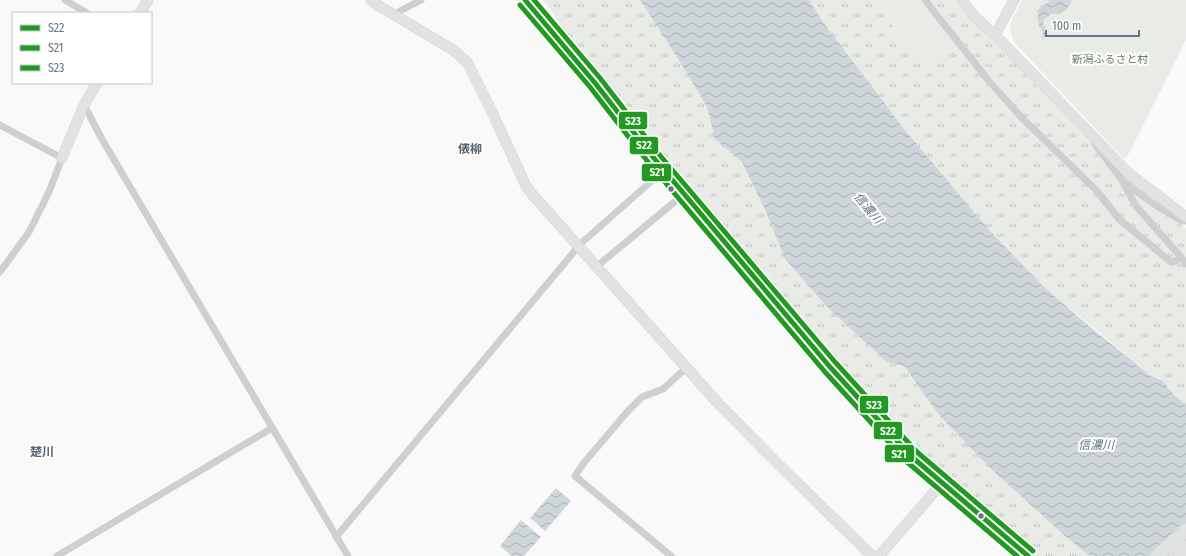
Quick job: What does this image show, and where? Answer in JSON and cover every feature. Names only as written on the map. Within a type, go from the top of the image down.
[{"type":"highway","points":[[1158,556],[1186,530]]},
{"type":"highway","points":[[1176,556],[1186,547]]},
{"type":"main road","points":[[525,0],[595,83],[684,194],[830,367],[912,457],[1028,556]]},
{"type":"street","points":[[65,0],[85,12]]},
{"type":"street","points":[[141,12],[148,0]]},
{"type":"street","points":[[372,0],[378,6],[453,50],[467,62],[526,186],[532,194],[717,402],[872,556]]},
{"type":"street","points":[[396,16],[400,11],[422,0]]},
{"type":"street","points":[[925,0],[988,80],[1023,119],[1097,191],[1119,219],[1171,262],[1176,261],[1180,256]]},
{"type":"street","points":[[962,0],[974,16],[995,35],[1128,173],[1186,217]]},
{"type":"street","points":[[995,35],[1014,0]]},
{"type":"street","points":[[0,272],[29,232],[49,192],[84,105],[96,84]]},
{"type":"street","points":[[84,105],[103,141],[348,556]]},
{"type":"street","points":[[1081,124],[1121,179],[1136,206],[1186,264]]},
{"type":"street","points":[[0,125],[62,158]]},
{"type":"street","points":[[336,537],[578,246],[664,169]]},
{"type":"street","points":[[1121,179],[1152,203],[1182,221],[1186,221]]},
{"type":"street","points":[[596,267],[684,194]]},
{"type":"street","points":[[672,556],[575,476],[583,464],[627,412],[642,397],[663,389],[686,368]]},
{"type":"street","points":[[57,556],[272,428]]},
{"type":"street","points":[[879,556],[942,483]]},
{"type":"green space","points":[[543,0],[640,0],[707,107],[715,136],[742,162],[766,212],[785,259],[829,309],[887,362],[904,366],[939,415],[992,470],[1065,536],[1090,556],[1036,556],[914,451],[879,415],[743,256],[600,81]]},
{"type":"green space","points":[[809,0],[960,0],[1044,94],[1121,170],[1186,229],[1186,405],[1173,394],[1163,381],[1148,373],[1043,286],[990,231],[905,130],[826,26]]},
{"type":"green space","points":[[871,0],[922,0],[954,41],[926,64]]},
{"type":"green space","name":"新潟ふるさと村","points":[[1022,0],[1186,0],[1186,40],[1127,157],[1124,159],[1013,41],[1010,29],[1011,21]]},
{"type":"water","name":"信濃川","points":[[640,0],[809,0],[826,26],[905,130],[990,231],[1043,286],[1095,331],[1150,375],[1163,381],[1173,394],[1186,405],[1186,556],[1090,556],[1065,536],[992,470],[939,415],[904,366],[887,362],[829,309],[785,259],[766,212],[742,162],[715,139],[707,107]]},
{"type":"water","points":[[1049,0],[1072,0],[1064,12],[1059,14],[1051,14],[1044,20],[1043,24],[1047,33],[1042,41],[1043,32],[1039,26],[1037,11],[1042,5],[1048,3]]},
{"type":"water","points":[[556,488],[571,501],[545,531],[530,518]]},
{"type":"water","points":[[521,520],[541,537],[524,556],[512,556],[500,546]]},
{"type":"transit line","name":"S22","points":[[525,0],[595,83],[653,157],[830,367],[912,457],[1028,556]]},
{"type":"transit line","name":"S23","points":[[534,0],[600,78],[658,153],[835,362],[917,452],[1033,551]]},
{"type":"transit line","name":"S21","points":[[520,5],[590,87],[648,162],[825,372],[907,462],[1017,556]]},
{"type":"district","name":"俵柳","points":[[470,149]]},
{"type":"district","name":"楚川","points":[[42,452]]}]
